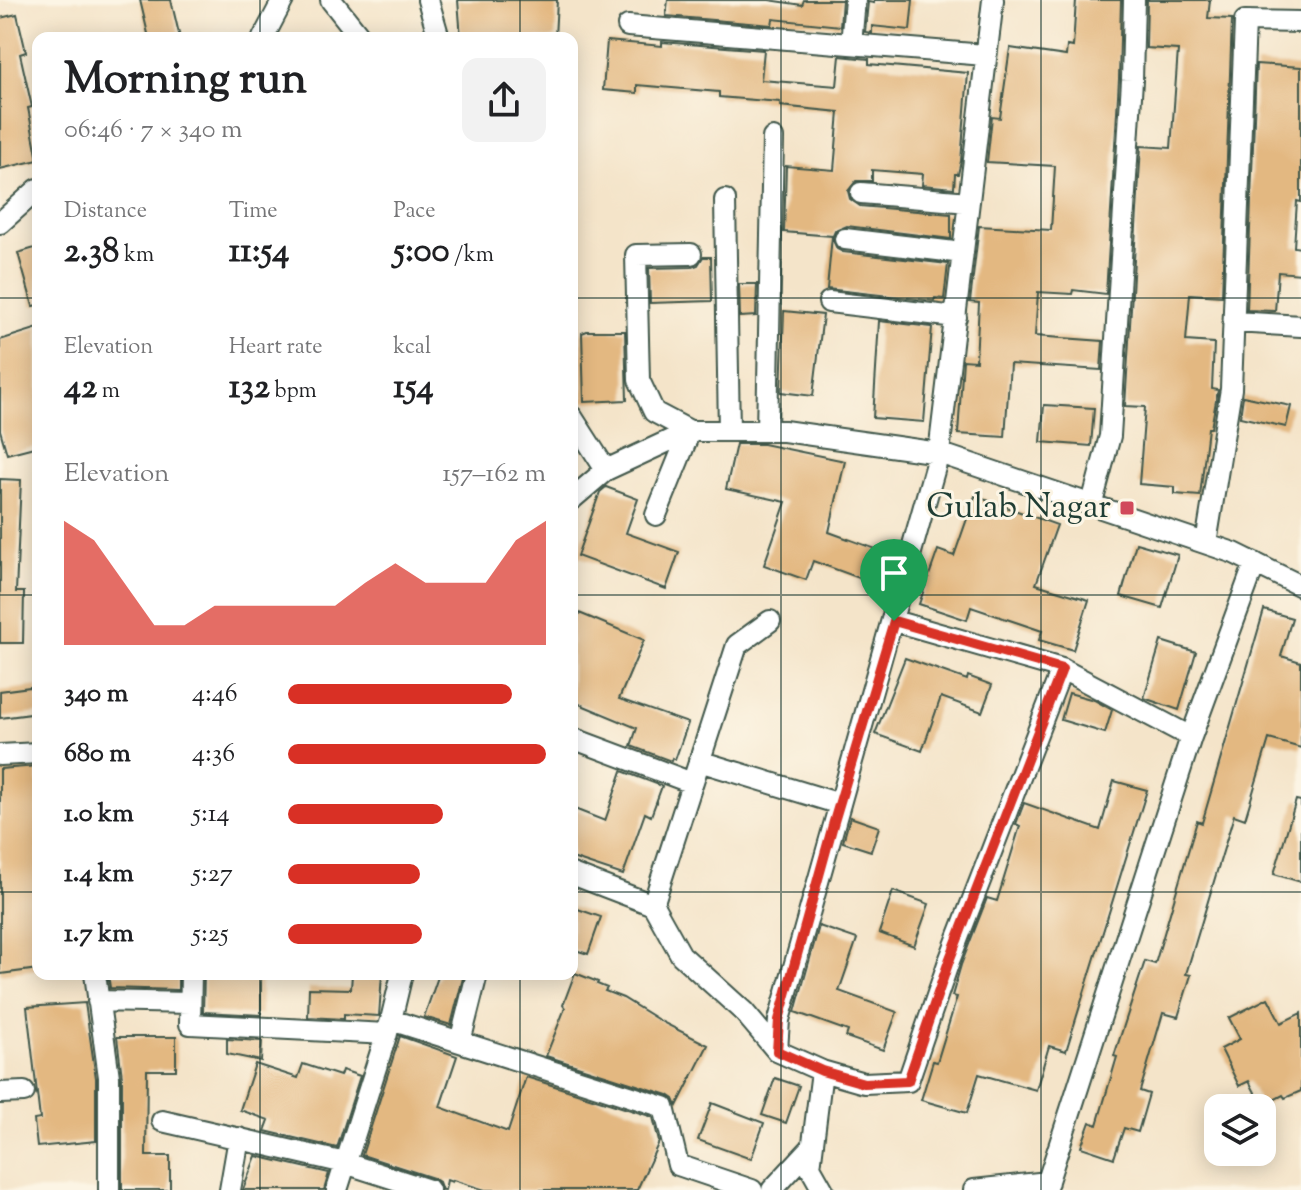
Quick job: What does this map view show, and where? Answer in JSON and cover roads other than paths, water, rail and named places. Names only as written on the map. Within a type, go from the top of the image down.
[{"type":"street","points":[[266,32],[283,0]]},
{"type":"street","points":[[331,0],[356,32]]},
{"type":"street","points":[[428,0],[437,32]]},
{"type":"street","points":[[851,44],[855,0]]},
{"type":"street","points":[[777,1051],[779,1020],[939,453],[993,0]]},
{"type":"street","points":[[1092,503],[1110,436],[1134,0]]},
{"type":"street","points":[[1206,543],[1231,389],[1245,21],[1301,22]]},
{"type":"street","points":[[628,26],[985,55]]},
{"type":"street","points":[[767,431],[773,138]]},
{"type":"street","points":[[861,193],[969,202]]},
{"type":"street","points":[[0,223],[32,194]]},
{"type":"street","points":[[725,200],[729,431]]},
{"type":"street","points":[[845,239],[963,253]]},
{"type":"street","points":[[690,431],[654,412],[639,380],[636,255],[691,254]]},
{"type":"street","points":[[829,302],[956,317]]},
{"type":"street","points":[[1234,322],[1301,326]]},
{"type":"street","points":[[578,426],[606,470]]},
{"type":"street","points":[[656,515],[690,431]]},
{"type":"street","points":[[578,494],[606,470],[690,431],[784,431],[939,453],[1206,543],[1301,586]]},
{"type":"street","points":[[974,1190],[1047,1186],[1191,737],[1255,563]]},
{"type":"street","points":[[653,905],[737,645],[770,621]]},
{"type":"street","points":[[894,621],[1062,669],[1191,737]]},
{"type":"street","points":[[578,876],[653,905],[681,955],[744,1012],[777,1051],[822,1071],[864,1083],[908,1081],[949,961],[1062,669]]},
{"type":"street","points":[[578,740],[692,783]]},
{"type":"street","points":[[0,755],[32,753]]},
{"type":"street","points":[[699,761],[840,804]]},
{"type":"street","points":[[96,980],[109,1077],[109,1190]]},
{"type":"street","points":[[191,980],[190,1024],[389,1027],[460,1042],[664,1107],[678,1165],[752,1190]]},
{"type":"street","points":[[337,1190],[389,1027],[401,980]]},
{"type":"street","points":[[460,1042],[476,980]]},
{"type":"street","points":[[98,1001],[190,1003]]},
{"type":"street","points":[[822,1071],[810,1167],[823,1190]]},
{"type":"street","points":[[0,1093],[24,1092]]},
{"type":"street","points":[[162,1121],[345,1163],[429,1190]]},
{"type":"street","points":[[230,1190],[239,1138]]},
{"type":"street","points":[[772,1190],[812,1147]]},
{"type":"place","name":"Gulab Nagar","points":[[1127,508]]}]
